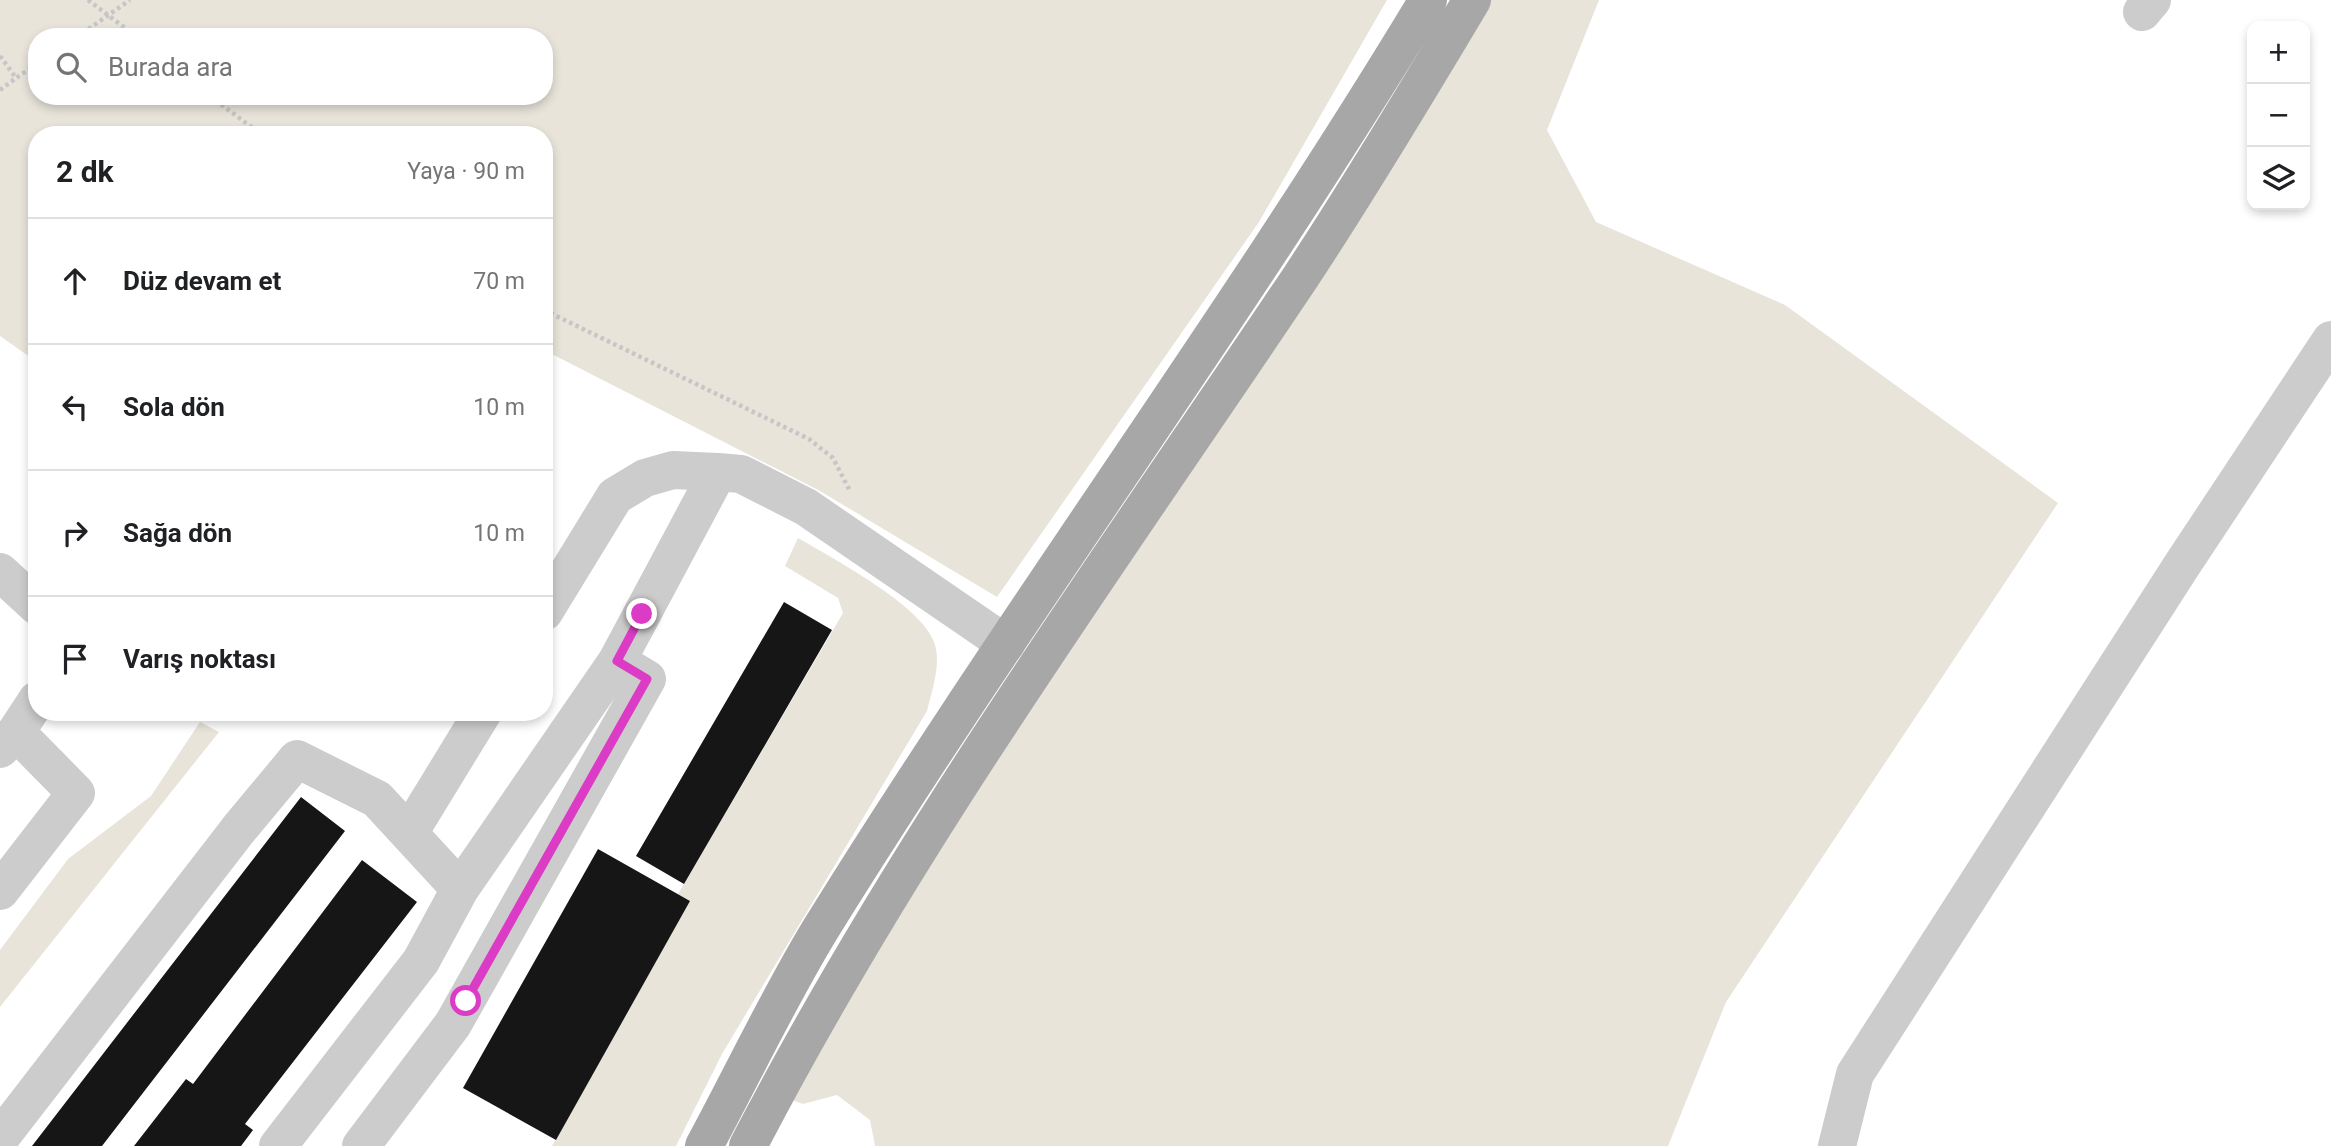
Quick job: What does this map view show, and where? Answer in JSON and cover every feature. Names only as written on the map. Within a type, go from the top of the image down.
[{"type":"main road","points":[[704,1146],[818,933],[1006,644],[1295,212],[1428,0]]},
{"type":"main road","points":[[748,1146],[834,992],[967,769],[1301,275],[1472,0]]},
{"type":"lane","points":[[1837,1146],[1855,1074],[2182,565],[2331,340]]},
{"type":"lane","points":[[553,597],[615,496],[645,478],[673,470],[741,474],[806,507],[1006,644]]},
{"type":"lane","points":[[278,1146],[421,961],[460,889],[617,661],[718,472]]},
{"type":"lane","points":[[0,572],[28,598]]},
{"type":"lane","points":[[362,1146],[453,1024],[647,679],[617,661]]},
{"type":"lane","points":[[0,891],[76,793],[8,741],[28,712]]},
{"type":"lane","points":[[409,833],[477,721]]},
{"type":"lane","points":[[0,1138],[238,830],[297,759],[377,799],[460,889]]},
{"type":"path","points":[[88,0],[125,28]]},
{"type":"path","points":[[90,28],[130,0]]},
{"type":"path","points":[[0,56],[16,78]]},
{"type":"path","points":[[0,90],[28,70]]},
{"type":"path","points":[[222,105],[250,126]]},
{"type":"path","points":[[553,314],[809,439],[834,458],[850,488],[851,538]]},
{"type":"shaded area","points":[[0,0],[1387,0],[1259,222],[997,597],[820,491],[553,355],[553,126],[28,126],[28,356],[0,336]]},
{"type":"shaded area","points":[[1479,0],[1599,0],[1547,130],[1596,222],[1785,305],[2058,503],[1726,1002],[1668,1146],[875,1146],[870,1120],[837,1095],[803,1104],[775,1094]]},
{"type":"shaded area","points":[[798,538],[894,598],[926,628],[934,642],[937,659],[927,711],[722,1054],[676,1146],[552,1146],[690,901],[678,894],[843,613],[838,598],[785,566]]},
{"type":"shaded area","points":[[200,722],[219,732],[0,1007],[0,950],[68,859],[151,796]]},
{"type":"building","points":[[784,602],[832,630],[684,884],[636,856]]},
{"type":"building","points":[[301,797],[345,831],[102,1146],[32,1146]]},
{"type":"building","points":[[598,849],[690,901],[556,1140],[463,1088]]},
{"type":"building","points":[[362,860],[417,902],[245,1124],[253,1130],[241,1146],[134,1146],[186,1079],[193,1084]]},
{"type":"route","points":[[466,1001],[647,679],[617,661],[642,614]]}]
